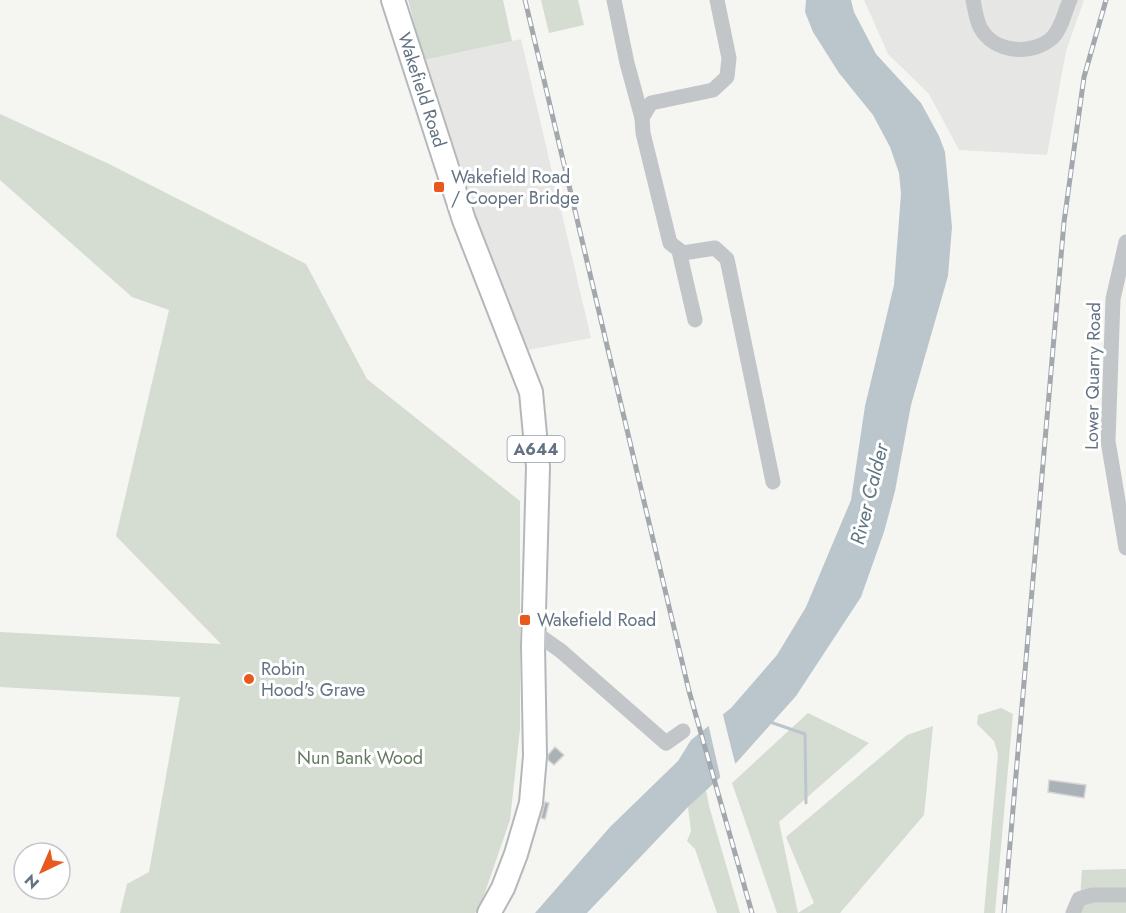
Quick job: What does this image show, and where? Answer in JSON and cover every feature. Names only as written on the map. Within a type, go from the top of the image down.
[{"type":"highway","name":"Wakefield Road","points":[[393,0],[464,220],[531,392],[538,467],[534,632],[535,756],[531,803],[516,854],[503,888],[489,913]]},
{"type":"street","points":[[614,0],[667,236],[670,243],[679,251],[695,321]]},
{"type":"street","points":[[642,118],[651,103],[713,90],[728,76],[729,58],[717,0]]},
{"type":"street","points":[[974,0],[980,28],[990,40],[1021,52],[1038,47],[1054,37],[1070,0]]},
{"type":"street","name":"Lower Quarry Road","points":[[1126,242],[1113,300],[1108,441],[1126,548]]},
{"type":"street","points":[[679,251],[715,248],[727,259],[773,482]]},
{"type":"street","points":[[534,632],[561,651],[666,743],[683,731]]},
{"type":"street","points":[[1073,913],[1079,899],[1092,895],[1126,895]]},
{"type":"shaded area","points":[[864,0],[1084,0],[1066,51],[1047,155],[959,150],[929,94],[888,54]]},
{"type":"shaded area","points":[[521,39],[591,338],[522,351],[470,216],[424,60]]},
{"type":"green space","points":[[408,0],[503,0],[512,41],[424,60]]},
{"type":"green space","points":[[541,0],[578,0],[584,25],[549,33]]},
{"type":"green space","name":"Nun Bank Wood","points":[[0,114],[109,164],[306,264],[367,379],[520,501],[520,729],[510,820],[481,904],[475,913],[120,913],[127,884],[149,872],[180,697],[0,687],[0,632],[221,644],[116,536],[169,310],[132,297],[0,180]]},
{"type":"green space","points":[[1001,708],[1013,714],[995,913],[984,913],[998,754],[994,741],[977,724],[978,715]]},
{"type":"green space","points":[[808,713],[869,743],[779,822],[798,913],[777,913],[732,783]]},
{"type":"green space","points":[[933,726],[924,815],[840,913],[798,913],[814,903],[786,837],[907,735]]},
{"type":"green space","points":[[706,790],[740,913],[717,913],[695,849],[687,841],[691,831],[688,807]]},
{"type":"green space","points":[[1126,869],[1126,913],[1079,913],[1082,870]]},
{"type":"water","name":"River Calder","points":[[806,0],[851,0],[854,12],[876,54],[921,103],[945,152],[952,227],[948,276],[911,405],[895,491],[884,532],[861,597],[796,696],[737,762],[688,807],[587,913],[535,913],[610,827],[678,761],[691,740],[731,708],[777,655],[806,607],[851,500],[865,406],[894,285],[901,194],[899,173],[890,147],[873,115],[839,73],[813,32],[805,12]]},
{"type":"pier","points":[[722,711],[736,767],[721,780],[708,723]]},
{"type":"building","points":[[555,747],[564,755],[554,765],[548,760],[548,755]]},
{"type":"building","points":[[1049,780],[1086,785],[1084,798],[1048,792]]},
{"type":"building","points":[[545,802],[549,803],[545,819],[541,818]]},
{"type":"waterway","points":[[770,722],[805,734],[806,803]]},
{"type":"railway","points":[[525,0],[689,691],[752,913]]},
{"type":"railway","points":[[1004,913],[1064,222],[1084,77],[1106,0]]},
{"type":"place","name":"Wakefield Road / Cooper Bridge","points":[[439,187]]},
{"type":"place","name":"Wakefield Road","points":[[525,620]]},
{"type":"place","name":"Robin Hood's Grave","points":[[249,679]]}]
